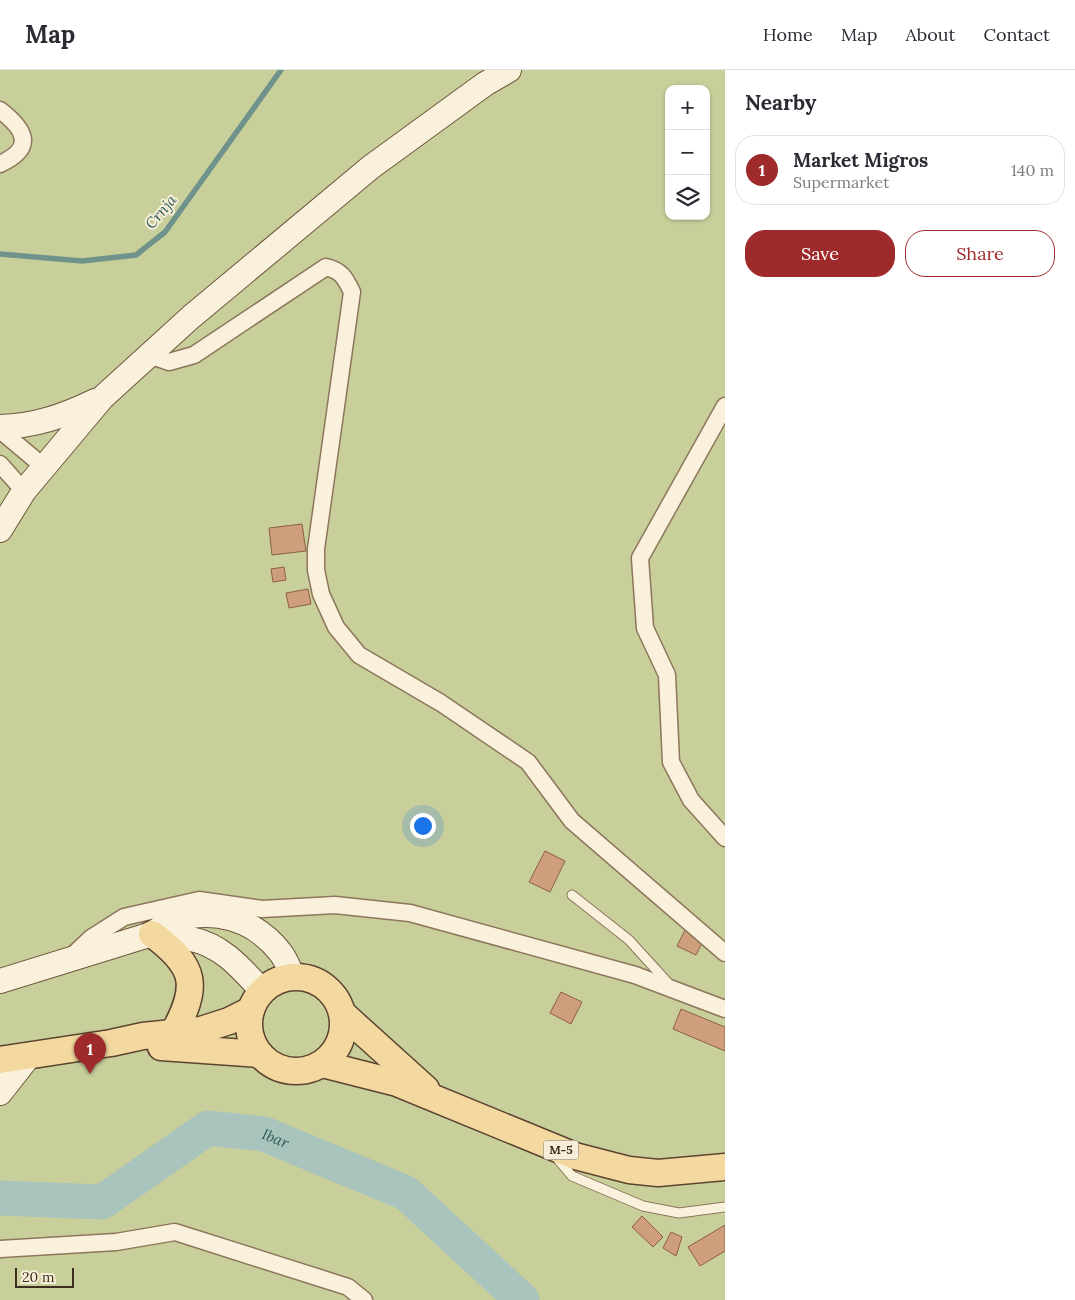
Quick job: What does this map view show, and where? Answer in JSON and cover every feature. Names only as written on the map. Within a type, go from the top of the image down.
[{"type":"main road","points":[[0,530],[24,490],[102,398],[149,355],[371,167],[485,84],[509,70]]},
{"type":"main road","points":[[0,429],[42,422],[70,413],[102,398]]},
{"type":"main road","points":[[0,981],[152,934],[171,921],[182,917],[203,914],[228,918],[254,929],[282,954],[292,977]]},
{"type":"main road","points":[[152,934],[192,940],[213,946],[231,958],[257,1001],[250,1033],[260,1054]]},
{"type":"main road","points":[[152,934],[173,949],[183,961],[190,980],[190,998],[173,1034]]},
{"type":"main road","name":"M-5","points":[[0,1060],[215,1026],[257,1001],[271,984],[292,977],[304,977],[325,986],[339,1004],[343,1014],[436,1099]]},
{"type":"main road","points":[[322,1064],[337,1048],[342,1037],[343,1014]]},
{"type":"main road","name":"M-5","points":[[111,1043],[260,1054],[278,1067],[289,1070],[300,1071],[322,1064],[370,1075],[436,1099],[576,1156],[629,1170],[658,1173],[725,1166]]},
{"type":"main road","points":[[0,1093],[29,1056]]},
{"type":"street","points":[[0,110],[14,120],[22,134],[22,148],[15,158],[0,164]]},
{"type":"street","points":[[149,355],[169,362],[194,355],[326,268],[336,270],[344,276],[352,292],[316,549],[316,570],[321,594],[336,627],[359,655],[441,703],[528,762],[572,821],[725,953]]},
{"type":"street","points":[[725,406],[640,558],[645,628],[667,675],[671,762],[691,800],[725,838]]},
{"type":"street","points":[[0,429],[44,467]]},
{"type":"street","points":[[0,464],[24,490]]},
{"type":"street","points":[[67,960],[91,938],[124,918],[199,900],[262,909],[335,905],[410,913],[635,975],[725,1009]]},
{"type":"street","points":[[0,1249],[116,1242],[175,1232],[348,1287],[364,1300]]},
{"type":"lane","points":[[572,895],[629,940],[672,988]]},
{"type":"lane","points":[[546,1144],[572,1176],[644,1206],[679,1213],[725,1207]]},
{"type":"green space","points":[[0,70],[725,70],[725,1300],[0,1300]]},
{"type":"building","points":[[302,524],[306,551],[272,555],[269,528]]},
{"type":"building","points":[[284,567],[286,580],[273,582],[271,569]]},
{"type":"building","points":[[308,589],[311,604],[289,608],[286,593]]},
{"type":"building","points":[[545,851],[565,861],[550,892],[529,882]]},
{"type":"building","points":[[685,930],[704,939],[696,955],[677,946]]},
{"type":"building","points":[[561,992],[582,1002],[571,1024],[550,1013]]},
{"type":"building","points":[[681,1009],[725,1027],[725,1051],[673,1029]]},
{"type":"building","points":[[642,1216],[663,1237],[653,1247],[632,1227]]},
{"type":"building","points":[[725,1225],[725,1251],[700,1266],[688,1247]]},
{"type":"building","points":[[671,1232],[682,1237],[676,1256],[663,1248]]},
{"type":"waterway","name":"Crnja","points":[[0,254],[82,261],[136,255],[165,232],[281,70]]},
{"type":"waterway","name":"Ibar","points":[[0,1198],[102,1202],[208,1128],[264,1134],[406,1193],[522,1300]]},
{"type":"place","name":"Market Migros","points":[[90,1074]]}]
